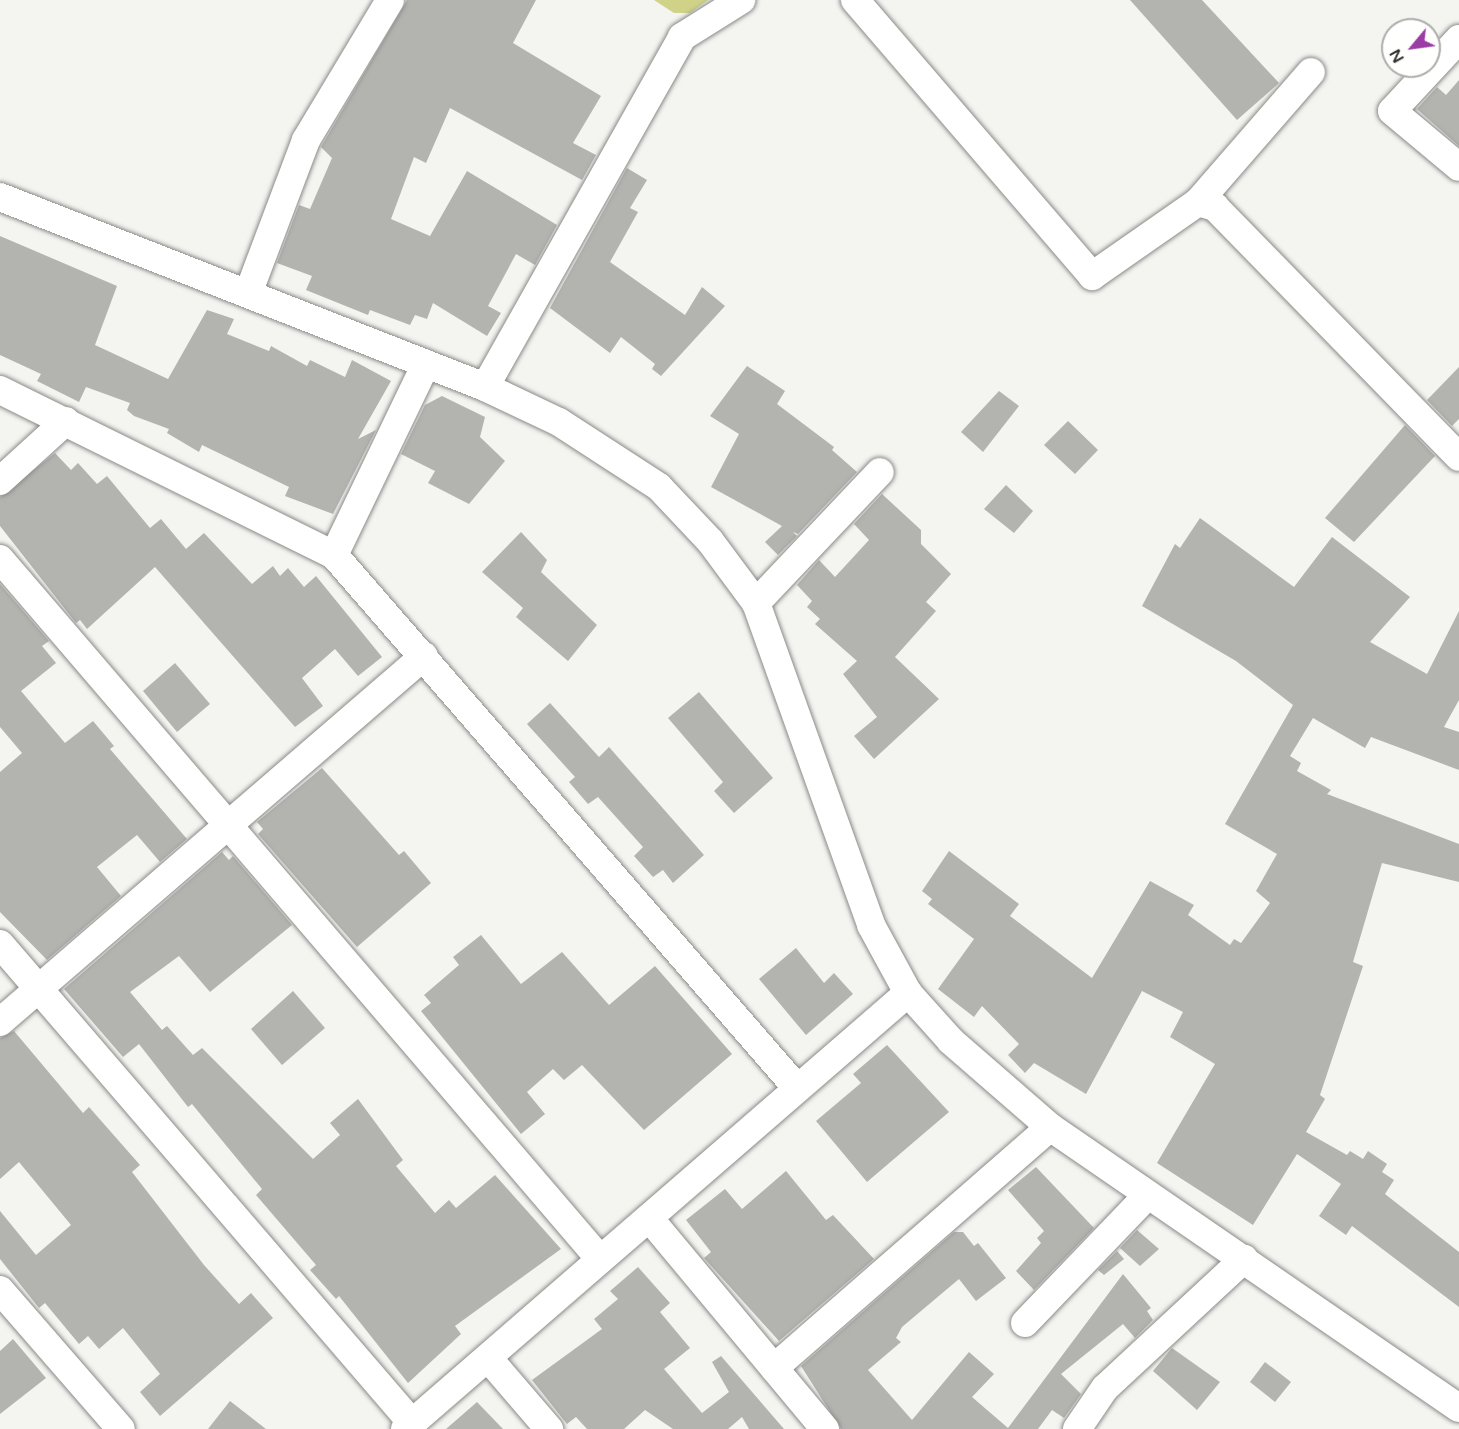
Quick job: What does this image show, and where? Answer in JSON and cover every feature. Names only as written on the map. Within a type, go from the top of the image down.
[{"type":"street","points":[[249,291],[306,140],[390,0]]},
{"type":"street","points":[[485,387],[682,37],[741,0]]},
{"type":"street","points":[[855,0],[1092,276],[1198,202],[1311,72]]},
{"type":"street","points":[[1459,39],[1392,111],[1459,167]]},
{"type":"street","points":[[0,197],[249,291],[485,387],[559,422],[659,487],[710,541],[756,603],[870,925],[908,993],[951,1041],[1050,1127],[1147,1196],[1244,1259],[1459,1408]]},
{"type":"street","points":[[1198,202],[1215,207],[1459,458]]},
{"type":"street","points":[[334,555],[426,364]]},
{"type":"street","points":[[0,390],[334,555],[424,656],[797,1089]]},
{"type":"street","points":[[0,481],[66,421]]},
{"type":"street","points":[[756,603],[880,472]]},
{"type":"street","points":[[0,559],[600,1259]]},
{"type":"street","points":[[0,1022],[424,656]]},
{"type":"street","points":[[0,944],[409,1426],[908,993]]},
{"type":"street","points":[[774,1368],[1050,1127]]},
{"type":"street","points":[[1025,1323],[1147,1196]]},
{"type":"street","points":[[649,1218],[825,1429]]},
{"type":"street","points":[[1077,1429],[1105,1388],[1244,1259]]},
{"type":"street","points":[[0,1290],[121,1429]]},
{"type":"street","points":[[488,1358],[549,1429]]},
{"type":"street","points":[[1452,1429],[1459,1419]]},
{"type":"green space","points":[[654,0],[708,0],[690,13],[674,13]]},
{"type":"building","points":[[407,0],[536,0],[513,43],[601,96],[573,143],[596,155],[582,180],[450,108],[426,163],[414,157],[391,219],[430,236],[467,171],[557,225],[535,265],[516,254],[488,306],[501,313],[487,336],[433,303],[427,319],[415,315],[410,325],[370,310],[368,315],[306,290],[312,276],[277,263],[299,205],[310,209],[332,158],[321,147]]},
{"type":"building","points":[[1130,0],[1202,0],[1279,83],[1237,120]]},
{"type":"building","points":[[1459,80],[1459,146],[1417,109],[1437,87],[1446,95]]},
{"type":"building","points":[[627,168],[647,180],[630,208],[638,212],[610,262],[685,315],[702,287],[725,306],[661,376],[652,369],[655,364],[621,337],[610,353],[550,308]]},
{"type":"building","points":[[0,236],[117,286],[95,345],[168,379],[207,310],[234,319],[227,334],[269,351],[271,346],[307,366],[310,360],[345,377],[352,360],[391,381],[358,439],[376,430],[333,514],[285,496],[289,487],[202,445],[199,452],[167,433],[169,429],[134,416],[127,410],[130,403],[86,387],[79,402],[37,381],[41,374],[0,355]]},
{"type":"building","points":[[747,366],[785,391],[777,404],[834,447],[832,450],[857,472],[798,534],[793,532],[797,536],[778,555],[765,542],[782,526],[711,487],[739,434],[710,416]]},
{"type":"building","points":[[1459,367],[1459,419],[1452,426],[1427,400]]},
{"type":"building","points":[[999,391],[1019,406],[983,452],[961,432]]},
{"type":"building","points":[[442,396],[485,417],[480,437],[505,461],[469,504],[428,483],[435,471],[401,454],[425,405]]},
{"type":"building","points":[[1068,421],[1098,450],[1075,474],[1044,445]]},
{"type":"building","points":[[1405,425],[1435,456],[1354,542],[1325,518]]},
{"type":"building","points":[[55,453],[71,470],[78,463],[97,484],[107,476],[150,528],[161,519],[186,549],[204,533],[252,584],[273,566],[280,576],[288,568],[304,587],[316,576],[382,657],[358,676],[335,649],[302,678],[323,706],[295,727],[155,567],[87,629],[80,620],[76,623],[0,526],[0,497]]},
{"type":"building","points":[[1006,485],[1033,511],[1014,533],[984,509]]},
{"type":"building","points":[[882,494],[921,530],[921,544],[951,574],[926,602],[936,611],[895,657],[939,699],[874,759],[854,736],[877,717],[843,674],[857,661],[815,624],[820,619],[807,607],[812,601],[797,585],[819,560],[835,577],[869,540],[854,524]]},
{"type":"building","points":[[1200,518],[1294,587],[1332,537],[1410,597],[1370,642],[1427,674],[1459,611],[1459,700],[1444,727],[1459,732],[1459,770],[1371,737],[1365,748],[1313,718],[1290,756],[1301,763],[1297,771],[1331,790],[1327,794],[1459,844],[1459,882],[1382,863],[1353,962],[1363,966],[1320,1095],[1325,1099],[1306,1132],[1347,1155],[1350,1151],[1363,1159],[1368,1151],[1387,1164],[1382,1172],[1394,1180],[1385,1194],[1459,1252],[1459,1307],[1352,1226],[1346,1235],[1319,1216],[1341,1184],[1297,1154],[1253,1225],[1157,1163],[1215,1064],[1170,1037],[1183,1012],[1142,991],[1086,1094],[1034,1063],[1025,1073],[1008,1055],[1019,1044],[982,1006],[974,1017],[938,989],[974,939],[928,904],[932,899],[922,891],[949,851],[1019,904],[1010,916],[1092,978],[1150,881],[1194,905],[1188,915],[1230,945],[1234,939],[1241,943],[1270,903],[1256,891],[1277,854],[1225,824],[1293,705],[1236,661],[1142,606],[1175,544],[1180,548]]},
{"type":"building","points":[[521,532],[547,560],[541,572],[597,625],[568,661],[516,617],[523,608],[482,572]]},
{"type":"building","points":[[0,584],[49,641],[42,646],[56,663],[21,691],[65,743],[93,721],[114,746],[110,749],[187,839],[160,862],[137,835],[97,867],[121,896],[47,960],[0,912],[0,772],[22,753],[0,727]]},
{"type":"building","points":[[175,663],[210,704],[177,732],[143,691]]},
{"type":"building","points":[[699,692],[773,778],[734,813],[714,791],[723,782],[668,718]]},
{"type":"building","points":[[550,703],[599,757],[609,747],[704,855],[673,883],[663,870],[653,877],[634,856],[643,847],[598,797],[588,804],[569,782],[575,777],[527,724]]},
{"type":"building","points":[[322,768],[399,855],[404,851],[431,883],[357,947],[258,834],[263,829],[257,822]]},
{"type":"building","points":[[222,852],[229,860],[233,856],[292,925],[210,992],[179,956],[130,992],[162,1030],[167,1026],[193,1055],[202,1048],[313,1159],[340,1135],[330,1123],[358,1099],[403,1160],[396,1166],[435,1213],[449,1200],[456,1208],[495,1175],[561,1249],[455,1326],[461,1334],[408,1383],[339,1296],[336,1299],[310,1270],[316,1265],[256,1195],[262,1189],[192,1104],[188,1107],[139,1044],[123,1057],[64,989]]},
{"type":"building","points":[[481,935],[521,984],[562,952],[609,1005],[655,966],[732,1054],[644,1130],[582,1065],[564,1080],[553,1069],[527,1092],[545,1114],[521,1134],[421,1011],[431,1003],[424,995],[459,965],[453,957]]},
{"type":"building","points":[[796,948],[824,983],[834,973],[853,994],[806,1035],[759,979]]},
{"type":"building","points":[[293,991],[325,1028],[282,1065],[251,1029]]},
{"type":"building","points":[[14,1031],[83,1113],[89,1107],[140,1165],[132,1172],[204,1265],[239,1304],[251,1293],[273,1318],[160,1416],[140,1392],[160,1374],[123,1328],[99,1349],[88,1336],[79,1344],[45,1303],[39,1308],[0,1259],[0,1211],[36,1255],[71,1225],[19,1162],[0,1179],[0,1038]]},
{"type":"building","points":[[887,1045],[949,1112],[867,1182],[816,1121],[861,1083],[853,1074]]},
{"type":"building","points":[[1036,1167],[1094,1228],[1034,1290],[1016,1271],[1041,1243],[1037,1238],[1044,1231],[1008,1190]]},
{"type":"building","points":[[786,1171],[826,1220],[833,1215],[874,1259],[779,1341],[704,1258],[711,1252],[686,1220],[725,1189],[742,1209]]},
{"type":"building","points":[[1137,1230],[1159,1249],[1140,1266],[1120,1248]]},
{"type":"building","points":[[954,1232],[963,1232],[974,1246],[978,1243],[1006,1278],[976,1301],[959,1279],[902,1327],[896,1338],[901,1342],[868,1370],[912,1420],[969,1352],[994,1374],[972,1397],[1008,1428],[1123,1274],[1151,1308],[1147,1311],[1153,1320],[1135,1338],[1123,1324],[1061,1374],[1081,1394],[1064,1418],[1052,1410],[1038,1429],[841,1429],[801,1366]]},
{"type":"building","points":[[1117,1251],[1124,1259],[1104,1275],[1098,1270]]},
{"type":"building","points":[[638,1267],[670,1303],[660,1312],[690,1348],[664,1369],[702,1413],[729,1392],[712,1362],[721,1356],[784,1429],[749,1429],[742,1417],[728,1429],[673,1429],[645,1410],[624,1429],[587,1429],[576,1417],[567,1424],[532,1380],[602,1329],[594,1319],[618,1299],[610,1291]]},
{"type":"building","points":[[13,1339],[46,1378],[0,1414],[0,1351]]},
{"type":"building","points":[[1172,1348],[1220,1382],[1197,1410],[1153,1371]]},
{"type":"building","points":[[1265,1362],[1291,1382],[1275,1402],[1250,1382]]},
{"type":"building","points":[[230,1401],[266,1429],[208,1429]]},
{"type":"building","points":[[477,1402],[503,1429],[446,1429]]}]
